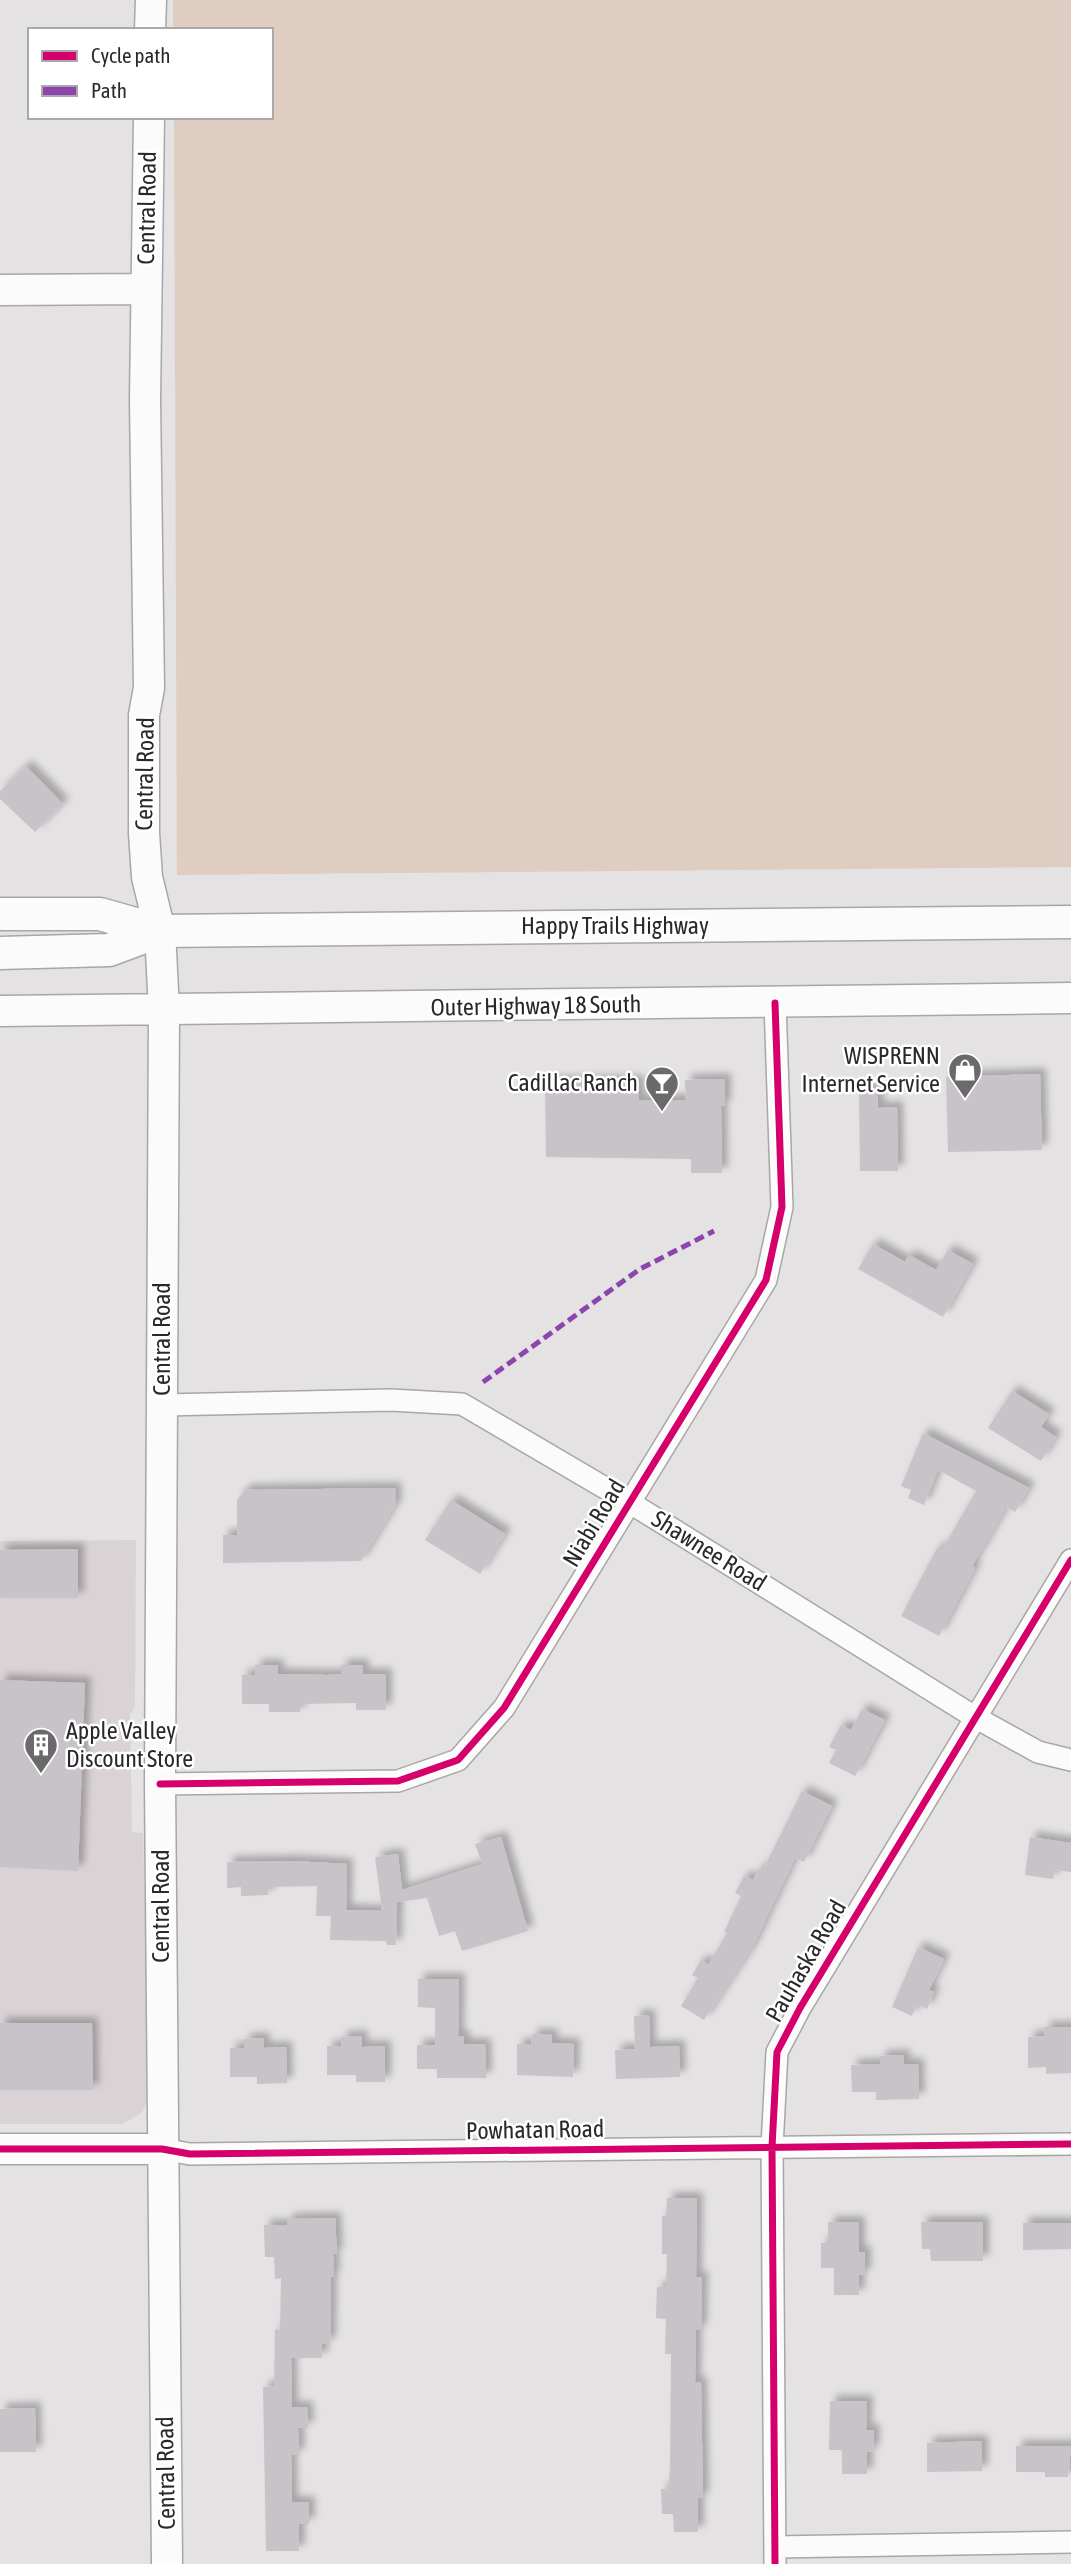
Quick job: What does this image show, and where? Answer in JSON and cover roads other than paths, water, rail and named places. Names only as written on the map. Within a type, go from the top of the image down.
[{"type":"main road","name":"Happy Trails Highway","points":[[0,914],[100,914],[160,931],[1071,922]]},
{"type":"main road","name":"Happy Trails Highway","points":[[0,953],[109,950],[160,931]]},
{"type":"street","points":[[150,28],[151,0]]},
{"type":"street","name":"Central Road","points":[[149,119],[145,289],[149,688],[144,715],[144,833],[147,877],[160,931],[163,1010],[160,1784],[167,2564]]},
{"type":"street","points":[[0,290],[145,289]]},
{"type":"street","name":"Outer Highway 18 South","points":[[0,1011],[1071,998]]},
{"type":"street","name":"Niabi Road","points":[[160,1784],[398,1781],[458,1760],[504,1708],[766,1280],[782,1207],[775,1003]]},
{"type":"street","name":"Shawnee Road","points":[[162,1405],[391,1399],[462,1404],[629,1502],[974,1716],[1038,1752],[1071,1760]]},
{"type":"street","name":"Pauhaska Road","points":[[775,2555],[772,2147],[777,2052],[800,2008],[974,1716],[1071,1560]]},
{"type":"street","name":"Powhatan Road","points":[[0,2149],[162,2149],[190,2154],[1071,2144]]},
{"type":"street","points":[[775,2555],[1071,2542]]},
{"type":"place","name":"WISPRENN Internet Service","points":[[965,1100]]},
{"type":"place","name":"Cadillac Ranch","points":[[662,1113]]},
{"type":"place","name":"Apple Valley Discount Store","points":[[41,1775]]}]
